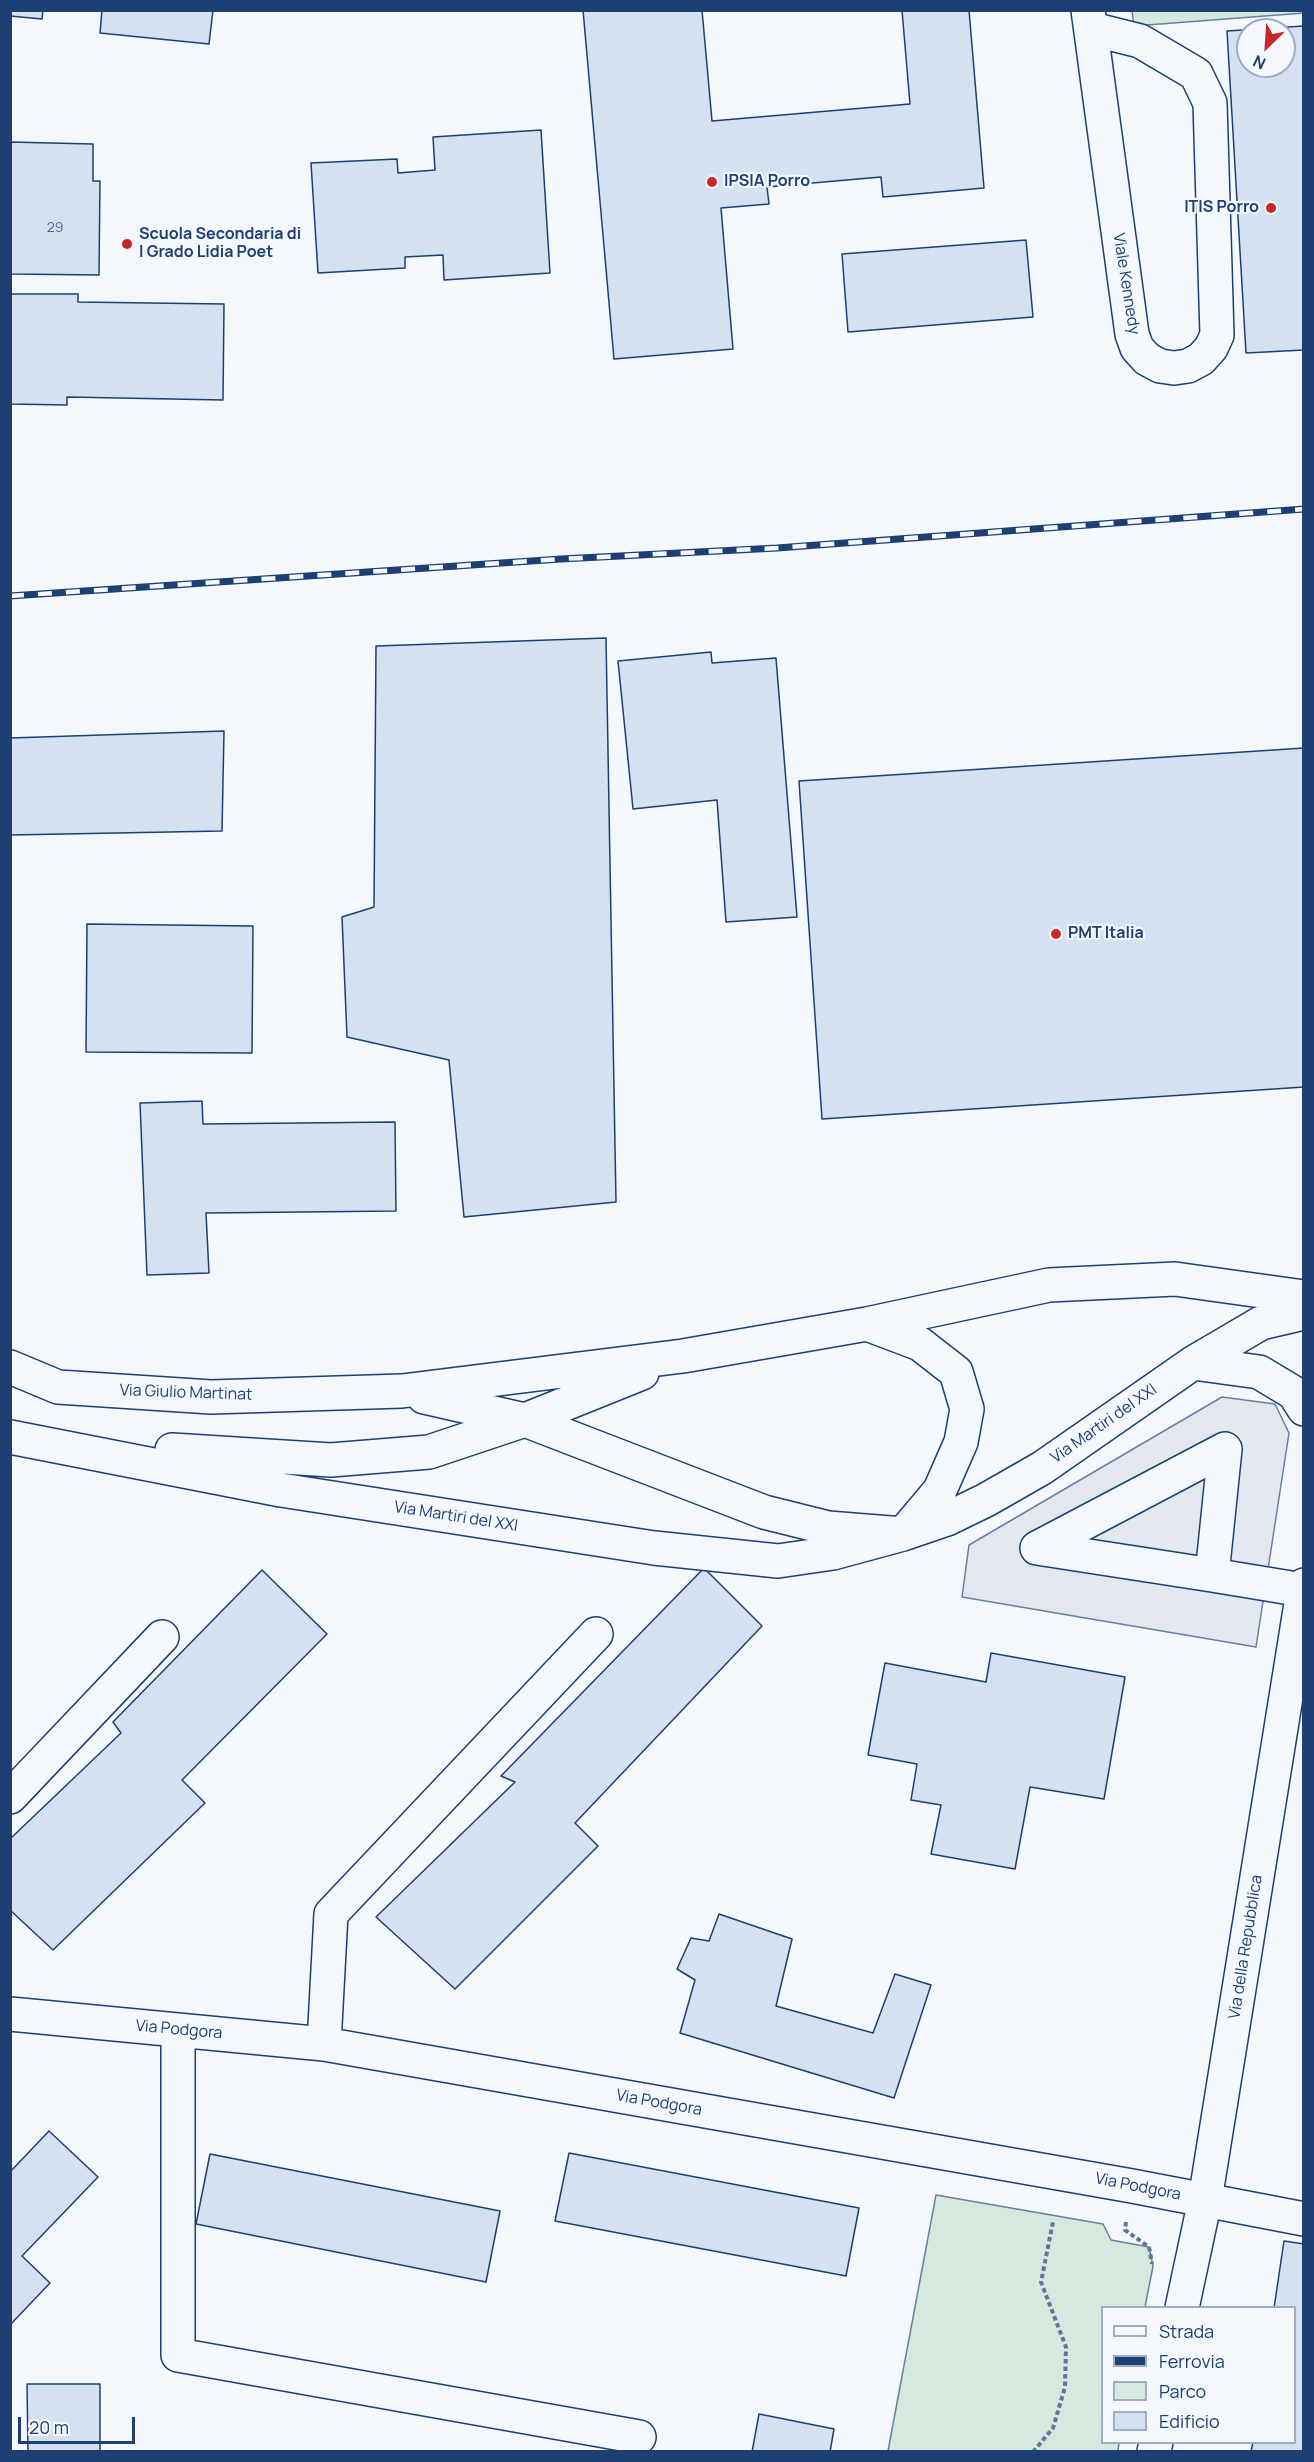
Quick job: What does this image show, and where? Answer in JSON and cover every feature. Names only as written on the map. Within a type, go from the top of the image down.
[{"type":"street","name":"Viale Kennedy","points":[[1090,20],[1140,41],[1196,74],[1210,103],[1216,335],[1211,348],[1201,359],[1188,366],[1174,368],[1160,366],[1137,348],[1132,334],[1090,20]]},
{"type":"street","name":"Via Martiri del XXI","points":[[402,1391],[683,1356],[867,1324],[1049,1286],[1175,1279],[1304,1297]]},
{"type":"street","name":"Via Martiri del XXI","points":[[10,1437],[281,1490],[654,1548],[777,1561],[833,1553],[947,1519],[1042,1468],[1193,1363],[1261,1323],[1304,1313]]},
{"type":"street","points":[[867,1324],[920,1344],[956,1372],[967,1409],[961,1443],[940,1490],[903,1534]]},
{"type":"street","name":"Via Martiri del XXI","points":[[10,1437],[250,1457],[331,1460],[429,1452],[525,1420],[683,1356]]},
{"type":"street","points":[[1193,1363],[1258,1371],[1294,1393],[1304,1409]]},
{"type":"street","name":"Via Giulio Martinat","points":[[10,1367],[58,1387],[211,1397],[402,1391]]},
{"type":"street","name":"Via Martiri del XXI","points":[[402,1391],[525,1420],[764,1512],[828,1528],[903,1534]]},
{"type":"street","points":[[1212,1575],[1226,1449],[1037,1548],[1189,1572],[1303,1588]]},
{"type":"street","name":"Via della Repubblica","points":[[1182,2306],[1205,2200],[1303,1588]]},
{"type":"street","points":[[324,2044],[330,1914],[596,1634]]},
{"type":"street","points":[[10,1797],[162,1637]]},
{"type":"street","name":"Via Podgora","points":[[10,2014],[324,2044],[1132,2186],[1304,2219]]},
{"type":"street","points":[[178,2030],[178,2355],[639,2438]]},
{"type":"path","points":[[1132,2186],[1125,2230],[1149,2247],[1153,2266]]},
{"type":"path","points":[[1033,2451],[1053,2427],[1065,2386],[1066,2347],[1041,2282],[1053,2222]]},
{"type":"green space","points":[[1303,10],[1304,13],[1134,26],[1132,11]]},
{"type":"green space","points":[[936,2195],[1103,2224],[1111,2240],[1149,2247],[1153,2266],[1145,2306],[1101,2306],[1101,2444],[1119,2444],[1118,2451],[888,2451]]},
{"type":"shaded area","points":[[1222,1397],[1275,1404],[1289,1433],[1256,1647],[962,1597],[969,1545]]},
{"type":"building","points":[[10,10],[43,10],[42,19],[10,16]]},
{"type":"building","points":[[102,10],[213,10],[209,44],[100,33]]},
{"type":"building","name":"IPSIA Porro","points":[[583,10],[702,10],[712,121],[910,104],[902,10],[969,10],[984,188],[883,197],[881,177],[767,187],[769,204],[721,208],[733,349],[614,359]]},
{"type":"building","name":"ITIS Porro","points":[[1304,26],[1304,350],[1246,353],[1227,31],[1236,30],[1236,78],[1296,78],[1296,27]]},
{"type":"building","points":[[541,130],[550,273],[444,280],[443,255],[405,257],[405,268],[318,273],[311,163],[397,159],[398,173],[435,170],[433,137]]},
{"type":"building","points":[[10,142],[93,144],[93,181],[100,181],[99,275],[10,274]]},
{"type":"building","points":[[1026,240],[1033,317],[848,332],[842,254]]},
{"type":"building","points":[[10,294],[78,294],[78,302],[224,304],[223,400],[67,397],[67,405],[10,404]]},
{"type":"building","points":[[606,638],[616,1202],[464,1217],[449,1060],[347,1037],[342,917],[374,907],[376,646]]},
{"type":"building","points":[[711,652],[712,663],[776,658],[797,917],[726,922],[717,800],[633,809],[618,661]]},
{"type":"building","points":[[224,731],[222,831],[10,835],[10,738]]},
{"type":"building","name":"PMT Italia","points":[[1304,748],[1304,1087],[822,1119],[799,781]]},
{"type":"building","points":[[87,924],[253,926],[252,1053],[86,1052]]},
{"type":"building","points":[[202,1101],[203,1124],[395,1122],[396,1211],[206,1213],[209,1273],[147,1275],[140,1103]]},
{"type":"building","points":[[704,1568],[762,1626],[575,1823],[598,1846],[455,1989],[376,1917],[515,1782],[501,1776]]},
{"type":"building","points":[[262,1570],[327,1634],[182,1780],[205,1803],[53,1950],[10,1910],[10,1839],[121,1733],[113,1722]]},
{"type":"building","points":[[991,1653],[1125,1677],[1104,1799],[1030,1787],[1015,1869],[931,1854],[941,1805],[911,1800],[917,1764],[868,1755],[885,1663],[986,1682]]},
{"type":"building","points":[[719,1914],[792,1939],[776,2006],[873,2033],[895,1974],[931,1985],[894,2098],[680,2033],[695,1980],[677,1969],[691,1938],[709,1941]]},
{"type":"building","points":[[49,2131],[98,2177],[22,2256],[50,2283],[10,2325],[10,2172]]},
{"type":"building","points":[[569,2153],[859,2208],[846,2276],[555,2221]]},
{"type":"building","points":[[210,2154],[500,2211],[486,2282],[196,2224]]},
{"type":"building","points":[[1284,2241],[1304,2244],[1304,2452],[1251,2452],[1253,2444],[1296,2444],[1296,2306],[1274,2306]]},
{"type":"building","points":[[27,2384],[100,2384],[100,2452],[28,2452]]},
{"type":"building","points":[[759,2414],[834,2429],[830,2452],[752,2452]]},
{"type":"railway","points":[[10,596],[561,559],[777,548],[1304,509]]},
{"type":"place","name":"IPSIA Porro","points":[[712,182]]},
{"type":"place","name":"ITIS Porro","points":[[1271,208]]},
{"type":"place","name":"Scuola Secondaria di I Grado Lidia Poet","points":[[127,244]]},
{"type":"place","name":"PMT Italia","points":[[1056,934]]}]
